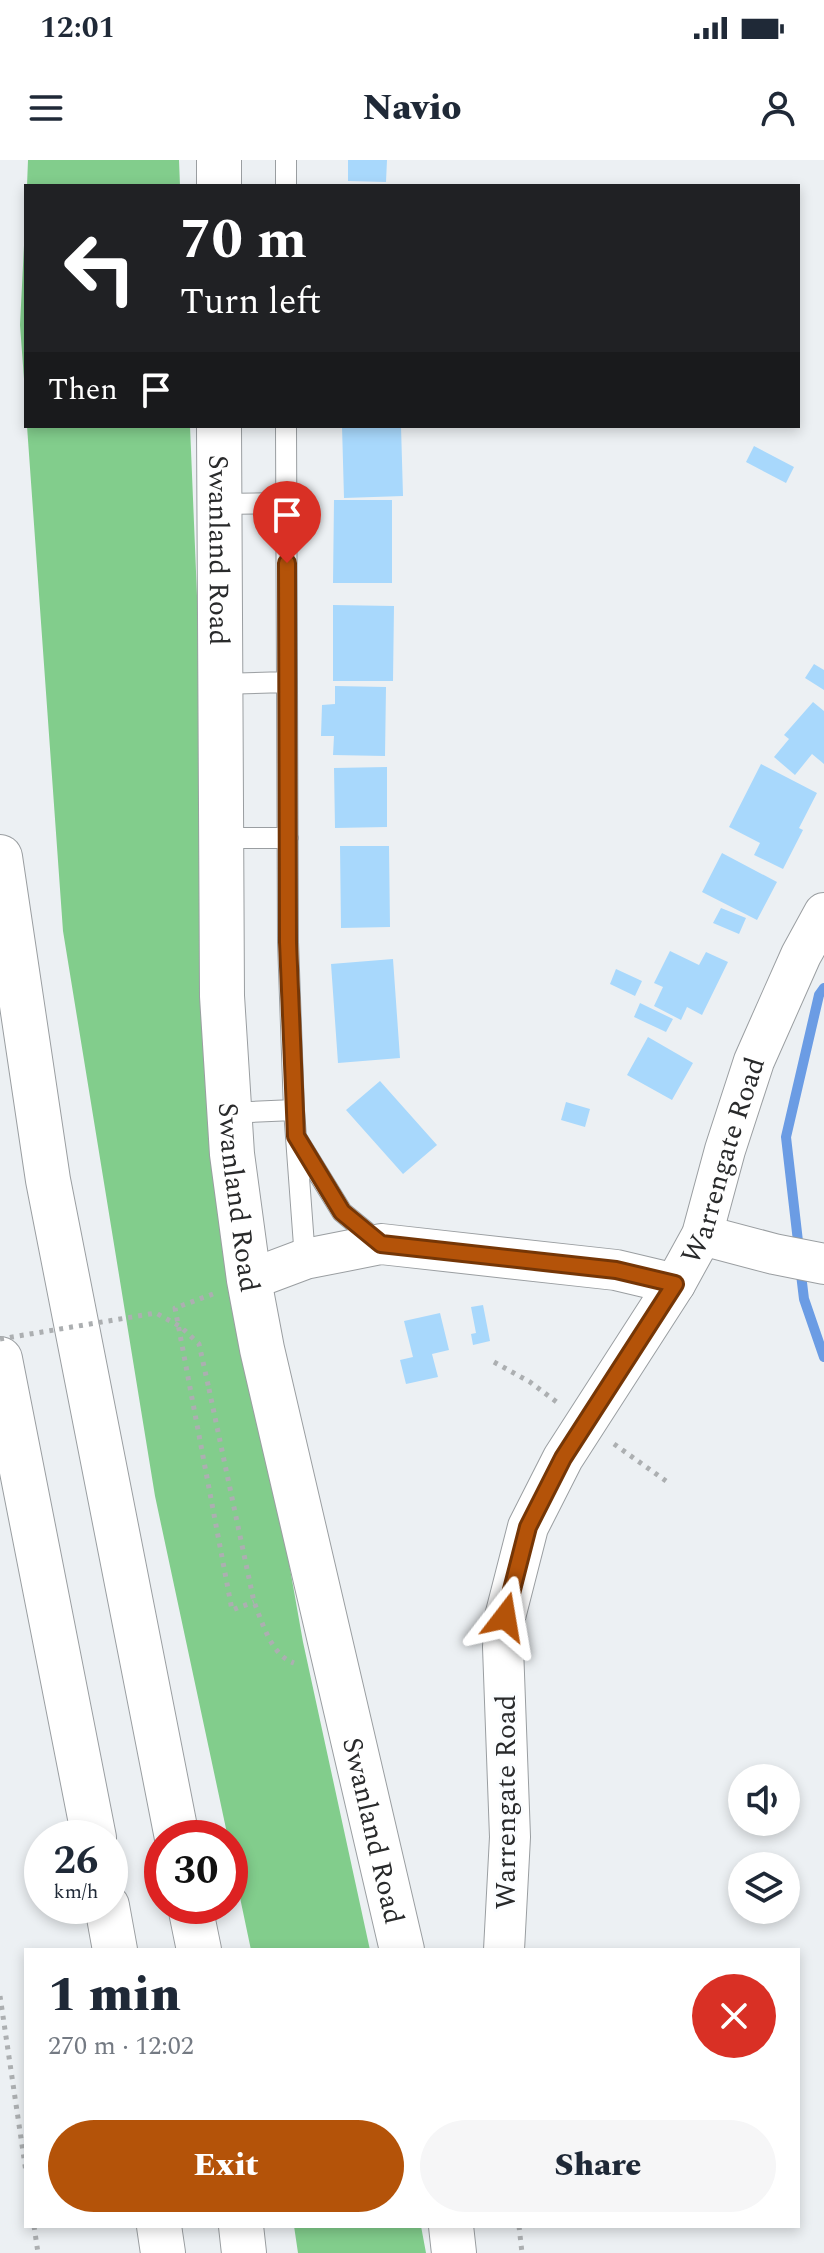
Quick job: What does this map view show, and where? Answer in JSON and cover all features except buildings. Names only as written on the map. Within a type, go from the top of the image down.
[{"type":"main road","points":[[219,160],[219,184]]},
{"type":"main road","name":"Swanland Road","points":[[219,428],[222,996],[229,1113],[249,1280],[262,1349],[402,1948]]},
{"type":"main road","points":[[0,857],[48,1180],[173,1820]]},
{"type":"main road","points":[[0,1359],[90,1820]]},
{"type":"main road","points":[[110,1924],[115,1948]]},
{"type":"main road","points":[[194,1924],[199,1948]]},
{"type":"main road","points":[[159,2228],[163,2253]]},
{"type":"main road","points":[[241,2228],[244,2253]]},
{"type":"main road","points":[[451,2228],[454,2253]]},
{"type":"street","name":"Warrengate Road","points":[[504,1948],[510,1837],[503,1647],[505,1617],[528,1527],[563,1458],[675,1284],[702,1235],[754,1061],[801,955],[824,913]]},
{"type":"street","points":[[702,1235],[803,1260]]},
{"type":"street","points":[[249,1280],[305,1259],[381,1244],[616,1270],[675,1284]]},
{"type":"lane","points":[[286,160],[286,184]]},
{"type":"lane","points":[[286,428],[288,942],[294,1110],[305,1259]]},
{"type":"lane","points":[[219,504],[287,503]]},
{"type":"lane","points":[[219,684],[287,682]]},
{"type":"lane","points":[[219,838],[288,838]]},
{"type":"lane","points":[[229,1113],[294,1110]]},
{"type":"lane","points":[[296,1136],[342,1212],[381,1244]]},
{"type":"path","points":[[0,1339],[156,1313],[181,1327],[199,1344],[254,1602],[232,1610],[175,1308],[249,1280]]},
{"type":"path","points":[[0,1996],[24,2158]]},
{"type":"path","points":[[34,2228],[38,2253]]},
{"type":"path","points":[[519,2228],[522,2253]]},
{"type":"green space","points":[[28,160],[179,160],[180,184],[27,184]]},
{"type":"green space","points":[[24,246],[24,379],[20,325]]},
{"type":"green space","points":[[27,428],[190,428],[221,1178],[303,1642],[370,1948],[251,1948],[246,1924],[248,1924],[248,1820],[224,1820],[155,1496],[63,931]]},
{"type":"green space","points":[[294,2228],[421,2228],[426,2253],[298,2253]]},
{"type":"waterway","points":[[799,1250],[786,1137],[819,995],[824,988]]},
{"type":"waterway","points":[[800,1266],[804,1299],[824,1357]]},
{"type":"route","points":[[287,563],[288,942],[296,1136],[342,1212],[381,1244],[616,1270],[675,1284],[563,1458],[528,1527],[505,1617]]}]
